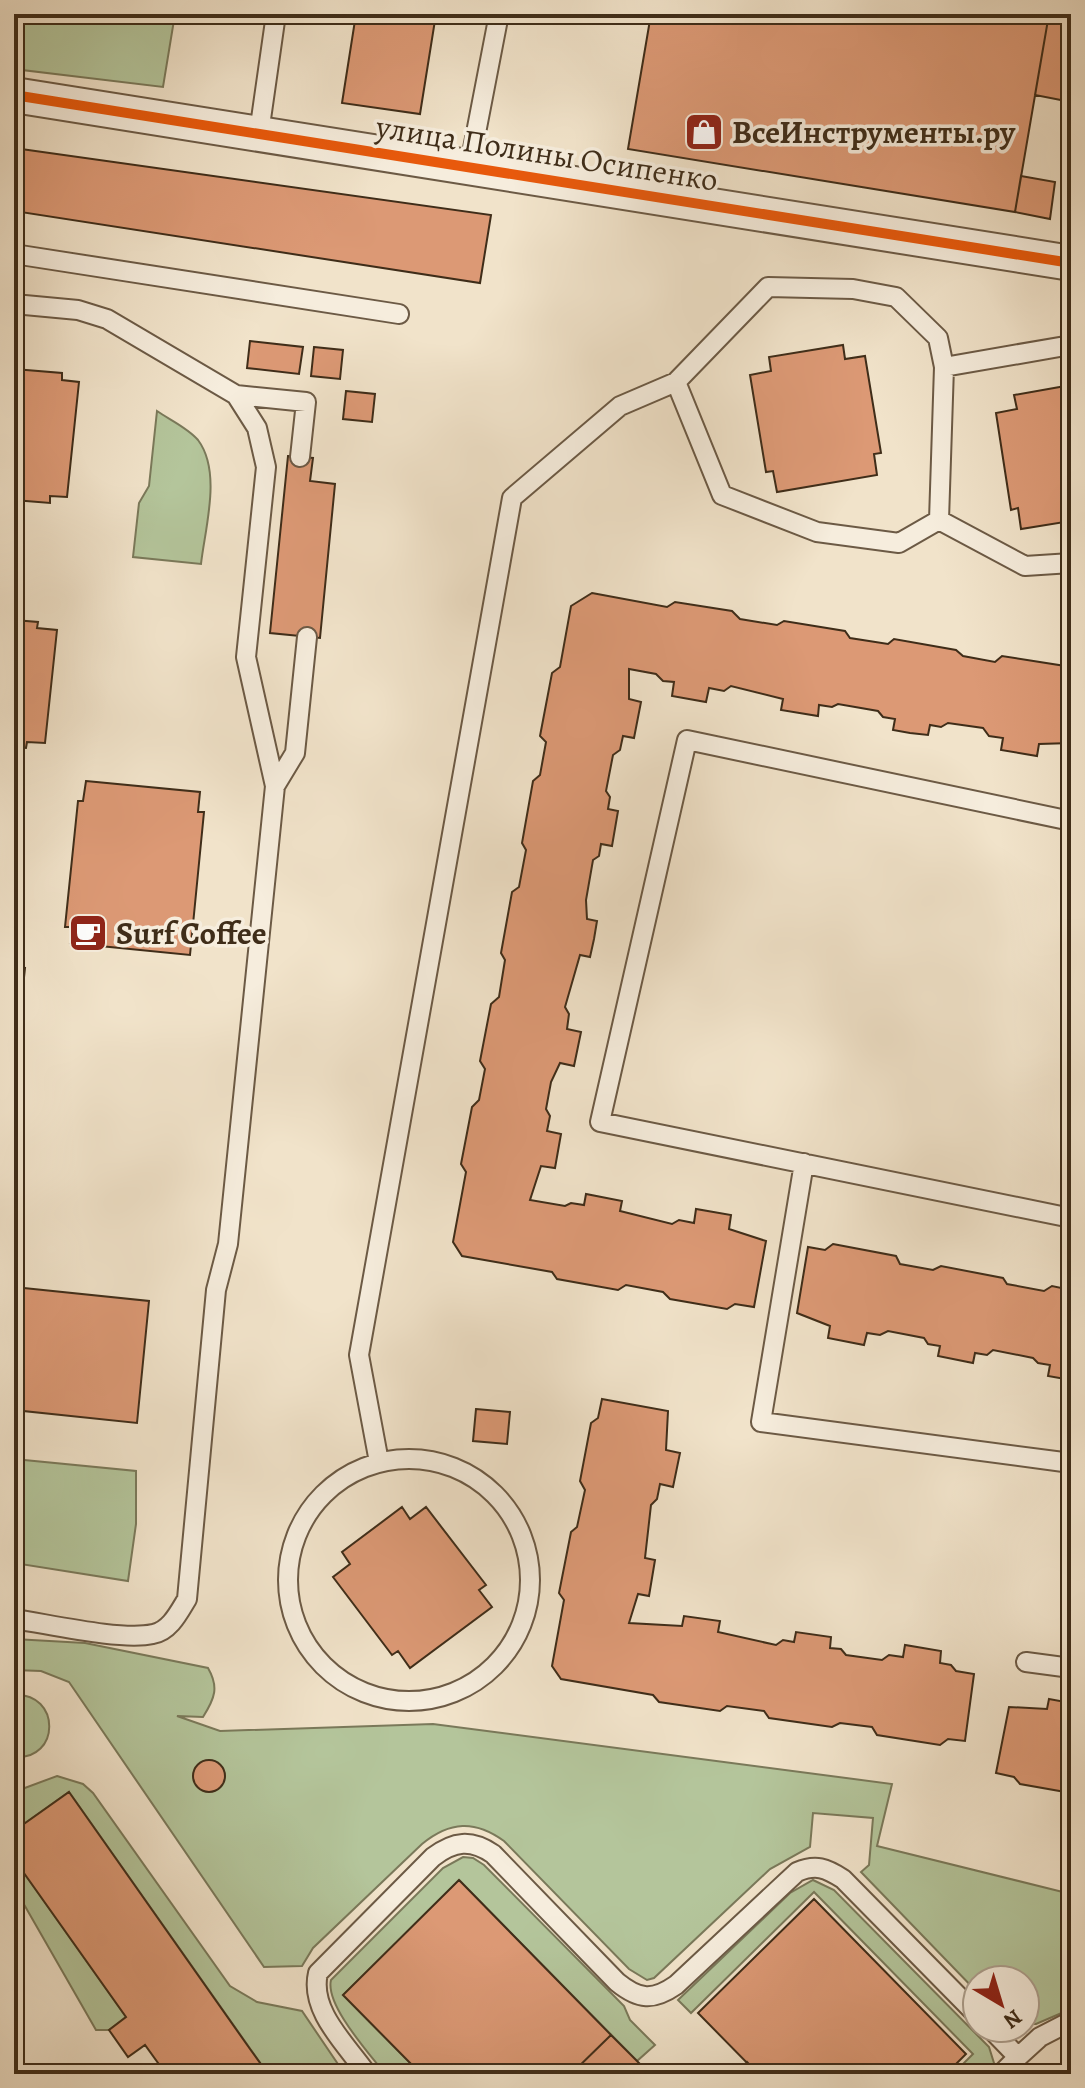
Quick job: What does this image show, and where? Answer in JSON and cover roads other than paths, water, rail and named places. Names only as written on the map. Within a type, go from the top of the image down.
[{"type":"street","name":"улица Полины Осипенко","points":[[14,95],[1071,263]]},
{"type":"lane","points":[[259,133],[276,14]]},
{"type":"lane","points":[[469,169],[499,14]]},
{"type":"lane","points":[[14,254],[399,314]]},
{"type":"lane","points":[[379,1462],[359,1355],[512,498],[620,406],[676,382],[768,287],[853,289],[896,297],[938,338],[944,367],[939,520]]},
{"type":"lane","points":[[14,304],[78,310],[107,319],[236,395],[306,402],[300,457]]},
{"type":"lane","points":[[944,367],[1071,345]]},
{"type":"lane","points":[[676,382],[722,495],[817,532],[899,543],[939,520]]},
{"type":"lane","points":[[14,1619],[132,1635],[156,1634],[175,1620],[187,1599],[216,1290],[228,1244],[275,786],[246,657],[266,467],[257,428],[236,395]]},
{"type":"lane","points":[[939,520],[1025,566],[1071,563]]},
{"type":"lane","points":[[275,786],[295,753],[307,637]]},
{"type":"lane","points":[[1071,821],[687,740],[600,1122],[1071,1218]]},
{"type":"lane","points":[[804,1163],[761,1422],[1071,1463]]},
{"type":"lane","points":[[429,1460],[465,1473],[496,1495],[523,1538],[530,1588],[526,1613],[516,1636],[484,1675],[439,1698],[388,1700],[352,1687],[322,1665],[294,1622],[287,1572],[301,1524],[315,1502],[334,1485],[379,1462],[429,1460]]},
{"type":"lane","points":[[1026,1662],[1071,1668]]},
{"type":"lane","points":[[367,2074],[319,2004],[314,1989],[318,1973],[433,1857],[446,1847],[462,1842],[478,1844],[493,1854],[617,1982],[646,1998],[662,1995],[676,1985],[797,1872],[812,1866],[827,1868],[843,1879],[961,1999]]},
{"type":"lane","points":[[1001,2074],[1040,2037],[1071,2021]]},
{"type":"lane","points":[[1005,2044],[1018,2057]]},
{"type":"place","name":"ВсеИнструменты.ру","points":[[704,132]]},
{"type":"place","name":"Surf Coffee","points":[[88,933]]}]
